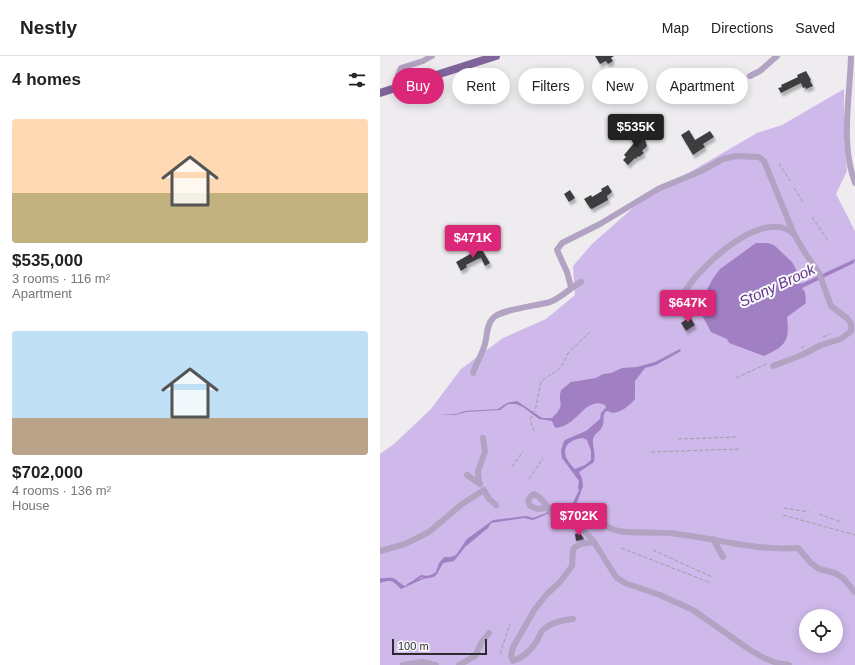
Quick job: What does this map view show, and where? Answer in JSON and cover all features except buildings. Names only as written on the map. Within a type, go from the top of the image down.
[{"type":"main road","points":[[444,73],[496,56]]},
{"type":"main road","points":[[380,93],[392,89]]},
{"type":"street","points":[[402,68],[428,60],[432,56]]},
{"type":"street","points":[[750,76],[760,71],[777,56]]},
{"type":"street","points":[[851,56],[851,76],[847,117],[850,165],[855,183]]},
{"type":"street","points":[[571,287],[567,272],[557,250],[562,243],[600,224],[658,189],[701,171],[723,159],[736,156],[759,157],[764,161],[794,234],[819,273],[831,306],[848,319],[851,324],[851,331],[841,339],[821,345],[802,355],[773,364]]},
{"type":"street","points":[[684,293],[689,283],[725,249],[749,233],[779,227],[788,229],[794,234]]},
{"type":"street","points":[[473,373],[485,346],[488,327],[494,318],[507,311],[549,302],[558,298],[571,287],[581,282]]},
{"type":"street","points":[[483,438],[485,452],[478,471],[479,482],[489,499],[496,505]]},
{"type":"street","points":[[467,475],[479,482]]},
{"type":"street","points":[[380,551],[405,544],[429,532],[462,504],[484,490]]},
{"type":"street","points":[[550,511],[554,517],[573,521],[585,531],[594,542],[616,577],[625,583],[693,610],[750,650],[764,658],[777,663],[789,665]]},
{"type":"street","points":[[577,524],[584,519],[594,520],[612,530],[646,534],[675,534],[750,546],[782,549],[798,548],[811,563],[819,569],[835,573],[843,578],[855,592]]},
{"type":"street","points":[[713,540],[723,557]]},
{"type":"street","points":[[573,619],[553,623],[547,626],[541,631],[538,640],[531,649],[524,656],[513,661],[511,656],[513,647],[535,609],[547,594],[560,582],[572,566],[574,548],[580,544],[594,542]]},
{"type":"street","points":[[459,665],[475,656],[481,643],[489,633]]},
{"type":"street","points":[[403,665],[422,662],[436,665]]},
{"type":"path","points":[[779,163],[790,181]]},
{"type":"path","points":[[794,188],[803,202]]},
{"type":"path","points":[[812,216],[829,242]]},
{"type":"path","points":[[534,431],[530,420],[534,412],[541,381],[558,370],[563,364],[568,353],[590,332]]},
{"type":"path","points":[[736,378],[773,364]]},
{"type":"path","points":[[678,439],[736,437]]},
{"type":"path","points":[[651,452],[739,449]]},
{"type":"path","points":[[512,468],[523,451]]},
{"type":"path","points":[[529,479],[543,458]]},
{"type":"path","points":[[784,508],[809,512]]},
{"type":"path","points":[[819,514],[841,522]]},
{"type":"path","points":[[783,515],[855,535]]},
{"type":"path","points":[[621,548],[711,583]]},
{"type":"path","points":[[653,550],[712,577]]},
{"type":"path","points":[[500,654],[510,624]]},
{"type":"shaded area","points":[[844,89],[844,140],[847,171],[836,194],[855,231],[855,665],[380,665],[380,454],[394,444],[431,409],[461,369],[503,338],[546,319],[575,295],[573,266],[592,244],[642,200],[757,133],[782,125]]},
{"type":"water","points":[[756,243],[767,243],[774,245],[792,262],[798,273],[801,284],[855,259],[854,263],[802,288],[805,292],[806,303],[787,317],[787,338],[781,346],[764,356],[729,343],[727,339],[711,332],[702,315],[699,305],[712,280],[720,269]]},
{"type":"water","points":[[680,349],[681,351],[656,365],[645,368],[635,381],[635,399],[619,412],[605,412],[603,425],[593,438],[595,455],[594,462],[579,472],[582,478],[583,486],[576,505],[573,508],[547,514],[533,520],[524,518],[491,523],[488,528],[465,547],[454,561],[443,563],[434,577],[423,579],[401,589],[392,582],[388,581],[380,583],[380,578],[391,578],[405,586],[410,582],[433,574],[436,572],[441,561],[456,555],[467,539],[493,520],[526,516],[533,518],[548,511],[572,505],[579,490],[579,481],[562,458],[561,450],[564,441],[586,431],[600,419],[601,413],[606,407],[605,405],[598,403],[592,405],[564,426],[556,428],[552,421],[539,419],[523,407],[516,404],[508,404],[500,410],[466,412],[455,415],[440,414],[456,414],[465,411],[498,409],[507,403],[517,401],[542,418],[552,418],[559,410],[561,404],[561,390],[571,382],[596,378],[603,374],[611,373],[622,368],[637,367],[655,362]],"holes":[[[583,438],[587,440],[591,451],[591,460],[585,465],[575,469],[567,459],[565,450],[570,442]]]},
{"type":"waterway","name":"Stony Brook","points":[[442,561],[445,558],[450,558]]},
{"type":"waterway","name":"Stony Brook","points":[[414,581],[421,576],[428,577]]}]
